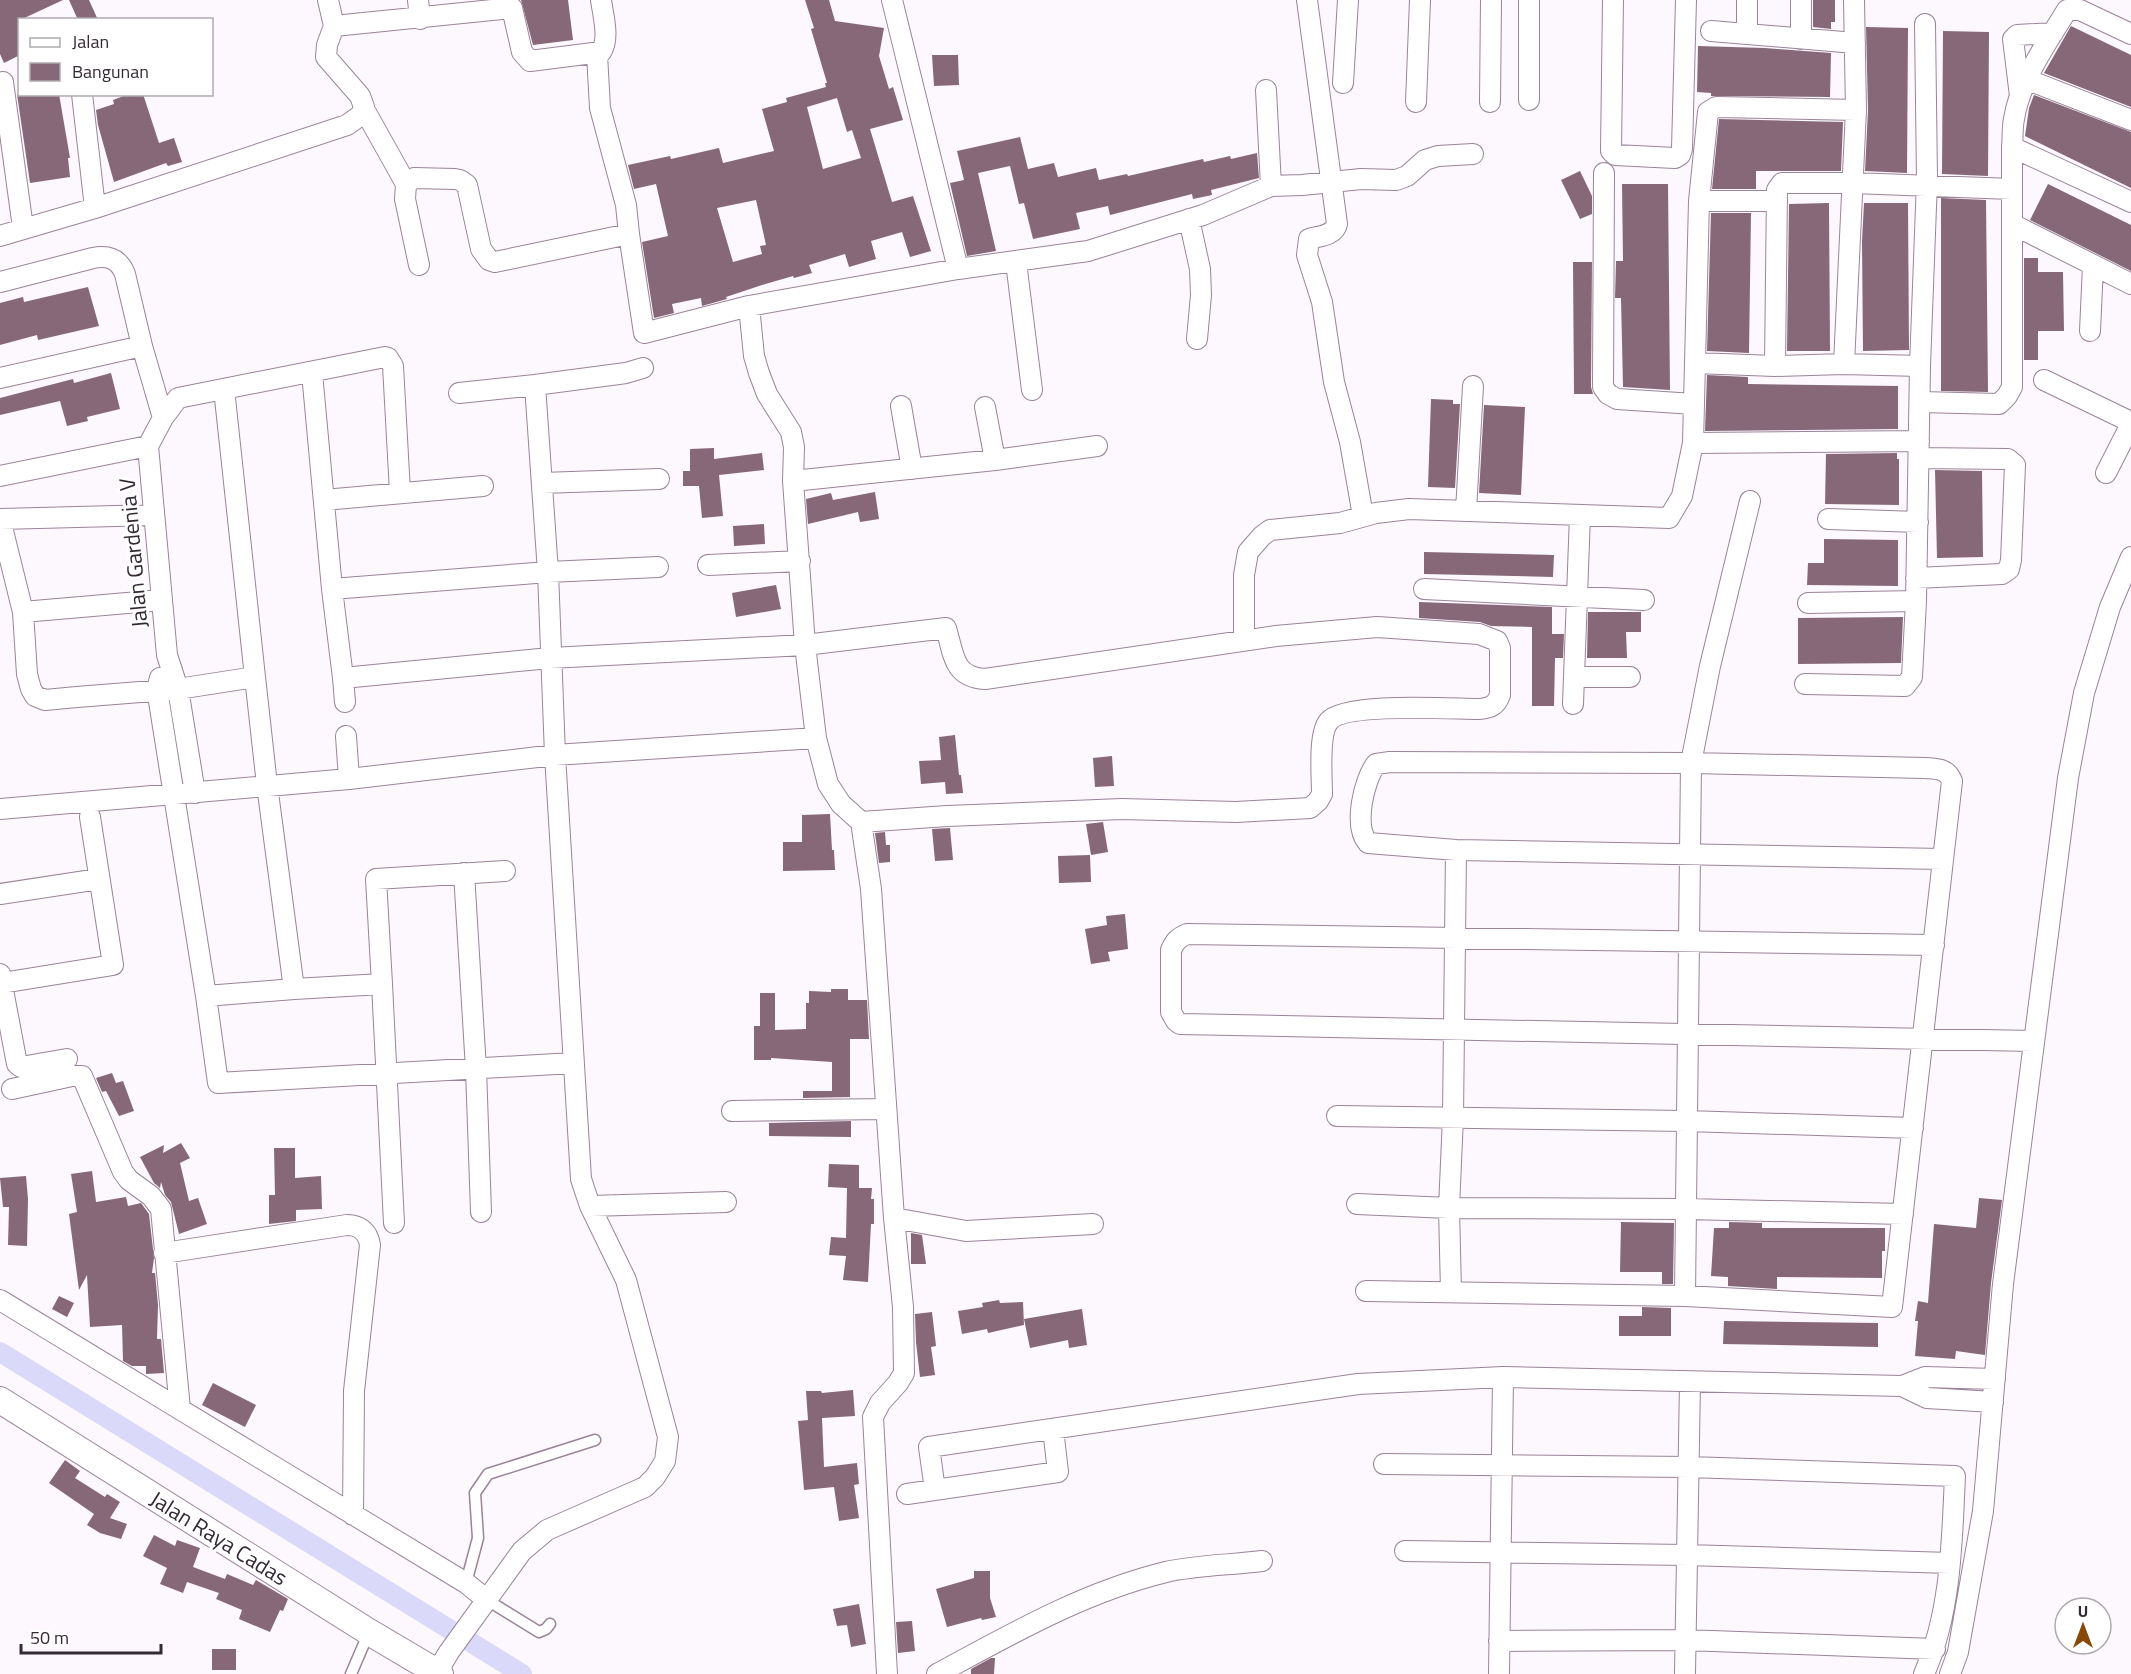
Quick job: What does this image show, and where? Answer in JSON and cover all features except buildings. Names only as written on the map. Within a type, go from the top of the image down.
[{"type":"street","points":[[328,0],[333,26],[326,57],[360,96],[364,109],[406,184],[405,199],[419,266]]},
{"type":"street","points":[[333,26],[419,9],[512,4],[522,52],[529,61],[601,52],[604,46],[601,0]]},
{"type":"street","points":[[892,0],[958,269]]},
{"type":"street","points":[[1307,0],[1337,227],[1332,232],[1310,239],[1307,244],[1307,255],[1322,302],[1334,382],[1350,442],[1363,516]]},
{"type":"street","points":[[1343,83],[1348,0]]},
{"type":"street","points":[[1416,102],[1420,0]]},
{"type":"street","points":[[1490,102],[1491,0]]},
{"type":"street","points":[[1528,100],[1529,0]]},
{"type":"street","points":[[1613,0],[1611,151],[1615,155],[1674,158],[1680,155],[1682,149],[1686,0]]},
{"type":"street","points":[[1747,0],[1747,34]]},
{"type":"street","points":[[1801,0],[1801,39]]},
{"type":"street","points":[[1844,364],[1856,110],[1854,0]]},
{"type":"street","points":[[1921,402],[1999,404],[2007,396],[2012,387],[2013,348],[2013,119],[2039,56],[2067,10],[2080,10],[2131,34]]},
{"type":"street","points":[[1805,684],[1905,686],[1912,677],[1927,185],[1925,24]]},
{"type":"street","points":[[1711,31],[1855,43]]},
{"type":"street","points":[[2024,88],[2013,39],[2018,35],[2053,33]]},
{"type":"street","points":[[597,54],[600,108],[626,205],[644,333],[749,306],[958,269],[1088,251],[1189,219],[1271,186],[1361,179],[1396,180],[1407,176],[1425,160],[1438,156],[1473,154]]},
{"type":"street","points":[[7,81],[23,228]]},
{"type":"street","points":[[2024,88],[2131,120]]},
{"type":"street","points":[[1266,90],[1271,186]]},
{"type":"street","points":[[82,96],[95,208]]},
{"type":"street","points":[[1244,640],[1244,575],[1248,552],[1254,543],[1270,530],[1340,523],[1363,516],[1409,509],[1669,518],[1682,496],[1693,443],[1699,201],[1708,112],[1716,107],[1856,110]]},
{"type":"street","points":[[0,236],[95,208],[347,124],[361,115],[364,109]]},
{"type":"street","points":[[2012,147],[2131,202]]},
{"type":"street","points":[[1604,173],[1603,387],[1608,394],[1617,399],[1694,404]]},
{"type":"street","points":[[406,184],[414,178],[448,178],[460,180],[468,185],[481,249],[489,260],[495,262],[629,234]]},
{"type":"street","points":[[1775,366],[1777,190],[1782,183],[1853,183],[2012,189]]},
{"type":"street","points":[[1699,201],[1777,201]]},
{"type":"street","points":[[1189,219],[1200,269],[1201,295],[1197,339]]},
{"type":"street","points":[[2012,224],[2131,284]]},
{"type":"street","points":[[0,282],[93,258],[105,256],[118,262],[125,274],[142,346],[163,418]]},
{"type":"street","points":[[1016,262],[1032,390]]},
{"type":"street","points":[[2090,331],[2093,265]]},
{"type":"street","points":[[749,306],[754,356],[759,373],[767,394],[791,432],[794,447],[793,481],[805,645],[816,738],[828,784],[841,804],[861,822],[871,889],[894,1218],[903,1307],[904,1373],[880,1403],[873,1417],[887,1674]]},
{"type":"street","points":[[0,378],[142,346]]},
{"type":"street","points":[[0,476],[148,446],[163,418],[178,398],[384,357],[391,360],[393,366],[400,492]]},
{"type":"street","points":[[1695,363],[1775,366],[1844,364],[1920,366]]},
{"type":"street","points":[[459,393],[626,373],[643,368]]},
{"type":"street","points":[[312,373],[345,702]]},
{"type":"street","points":[[2044,380],[2131,423],[2106,473]]},
{"type":"street","points":[[442,1666],[522,1551],[547,1530],[645,1487],[655,1477],[665,1461],[668,1437],[626,1281],[590,1206],[580,1179],[555,754],[548,572],[535,385]]},
{"type":"street","points":[[1466,511],[1473,386]]},
{"type":"street","points":[[224,389],[267,785],[294,988]]},
{"type":"street","points":[[901,406],[912,469]]},
{"type":"street","points":[[985,407],[995,460]]},
{"type":"street","points":[[1693,443],[1918,450],[2008,459],[2015,465],[2011,560],[2008,568],[2002,574],[1916,578]]},
{"type":"street","name":"Jalan Gardenia V","points":[[148,446],[167,655]]},
{"type":"street","points":[[793,481],[995,460],[1096,446]]},
{"type":"street","points":[[542,483],[659,478]]},
{"type":"street","points":[[324,500],[483,486]]},
{"type":"street","points":[[1685,1296],[1690,764],[1710,666],[1750,501]]},
{"type":"street","points":[[154,515],[0,519],[23,612],[30,688],[35,696],[45,700],[178,688],[255,677]]},
{"type":"street","points":[[1573,704],[1580,515]]},
{"type":"street","points":[[1828,519],[1918,522]]},
{"type":"street","points":[[1950,1674],[1958,1652],[1983,1511],[2003,1284],[2068,778],[2084,693],[2110,607],[2131,557]]},
{"type":"street","points":[[708,565],[800,561]]},
{"type":"street","points":[[332,589],[548,572],[658,567]]},
{"type":"street","points":[[1424,589],[1644,600]]},
{"type":"street","points":[[23,612],[162,600]]},
{"type":"street","points":[[1808,603],[1916,601]]},
{"type":"street","points":[[343,678],[550,658],[805,645],[946,628],[962,673],[974,678],[985,679],[1244,640],[1377,627],[1479,634],[1497,641],[1500,648],[1500,695],[1497,702],[1490,708],[1385,708],[1339,715],[1329,720],[1323,732],[1322,794],[1310,808],[1236,812],[1122,809],[861,822]]},
{"type":"street","points":[[167,655],[178,688],[195,793]]},
{"type":"street","points":[[167,655],[156,689],[218,1083],[573,1063]]},
{"type":"street","points":[[1574,677],[1630,677]]},
{"type":"street","points":[[346,736],[349,778]]},
{"type":"street","points":[[0,809],[349,778],[555,754],[816,738]]},
{"type":"street","points":[[1366,1291],[1685,1296],[1892,1306],[1952,781],[1949,773],[1942,769],[1690,764],[1390,762],[1376,764],[1369,773],[1362,807],[1361,826],[1368,843],[1456,850],[1943,859]]},
{"type":"street","points":[[67,1059],[21,1067],[17,1064],[0,977],[112,966],[90,817]]},
{"type":"street","points":[[1450,1292],[1449,1208],[1453,1118],[1456,850]]},
{"type":"street","points":[[394,1223],[376,879],[505,871]]},
{"type":"street","points":[[464,873],[476,1069],[481,1212]]},
{"type":"street","points":[[0,894],[99,879]]},
{"type":"street","points":[[1934,945],[1187,934],[1174,943],[1171,967],[1171,1012],[1176,1021],[1180,1023],[2034,1041]]},
{"type":"street","points":[[206,996],[294,988],[382,984]]},
{"type":"street","points":[[12,1089],[72,1076],[82,1076],[123,1172],[129,1180],[151,1196],[161,1209],[180,1408]]},
{"type":"street","points":[[732,1111],[886,1109]]},
{"type":"street","points":[[1337,1116],[1686,1120],[1913,1128]]},
{"type":"street","points":[[590,1206],[726,1202]]},
{"type":"street","points":[[1357,1204],[1449,1208],[1686,1209],[1903,1214]]},
{"type":"street","points":[[894,1218],[966,1231],[1092,1224]]},
{"type":"street","points":[[165,1253],[347,1225],[358,1226],[365,1231],[370,1245],[354,1391],[353,1515]]},
{"type":"street","points":[[0,1300],[466,1583],[482,1607]]},
{"type":"street","points":[[936,1490],[929,1447],[1358,1384],[1503,1377],[1902,1386],[1925,1377],[1995,1379]]},
{"type":"street","points":[[1499,1674],[1503,1377]]},
{"type":"street","points":[[1684,1674],[1690,1382]]},
{"type":"street","points":[[1902,1386],[1927,1398],[1993,1402]]},
{"type":"street","name":"Jalan Raya Cadas","points":[[0,1400],[369,1632],[442,1666]]},
{"type":"street","points":[[907,1494],[1058,1472],[1053,1429]]},
{"type":"street","points":[[1383,1464],[1689,1467],[1955,1476],[1950,1563],[1935,1649],[1924,1674]]},
{"type":"street","points":[[1405,1551],[1687,1555],[1950,1563]]},
{"type":"street","points":[[937,1674],[1031,1623],[1114,1587],[1169,1572],[1262,1561]]},
{"type":"street","points":[[1499,1641],[1685,1640],[1935,1649]]},
{"type":"lane","points":[[466,1583],[478,1538],[475,1493],[488,1474],[595,1440]]},
{"type":"lane","points":[[482,1607],[539,1632],[550,1624]]},
{"type":"lane","points":[[351,1674],[369,1632]]},
{"type":"waterway","points":[[0,1352],[522,1674]]}]
